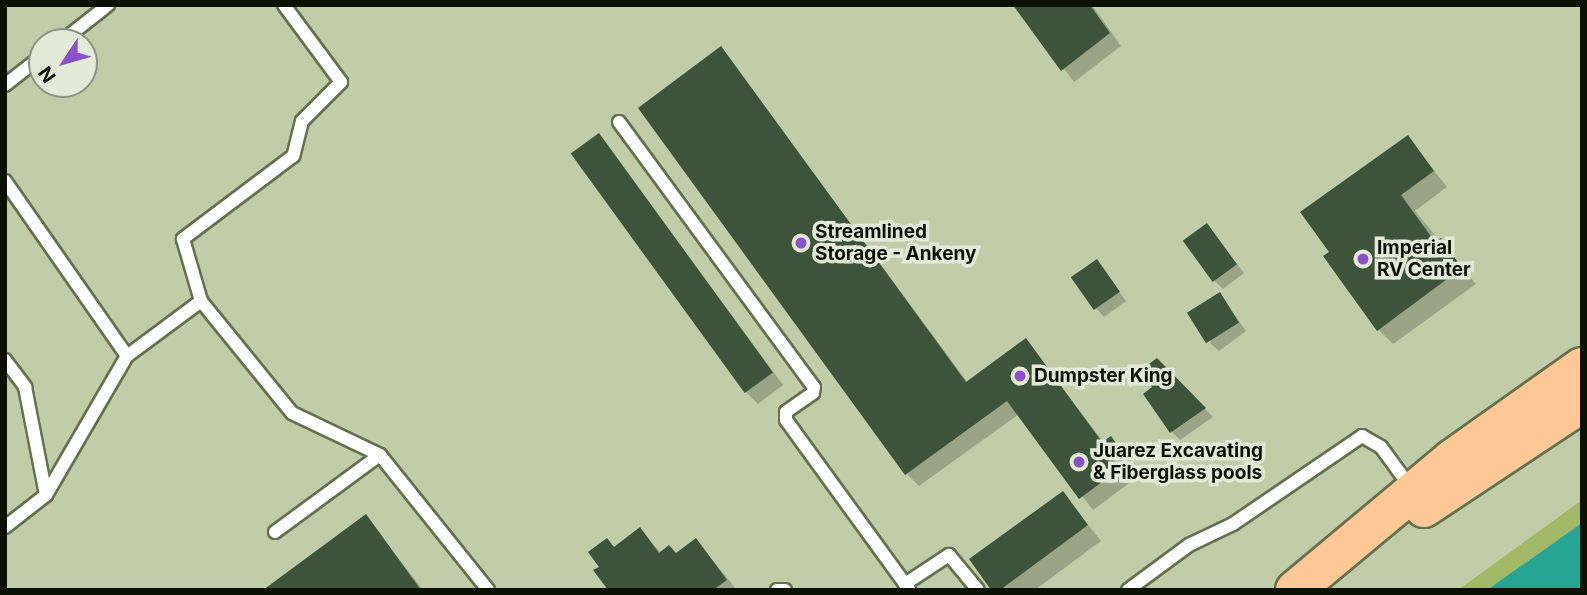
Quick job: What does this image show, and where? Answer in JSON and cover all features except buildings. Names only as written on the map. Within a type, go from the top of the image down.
[{"type":"main road","points":[[1335,561],[1452,459],[1582,367]]},
{"type":"main road","points":[[1295,590],[1335,561],[1482,472],[1582,403]]},
{"type":"lane","points":[[79,28],[108,5]]},
{"type":"lane","points":[[284,5],[341,82],[302,121],[293,156],[183,239],[201,301],[292,413],[380,455],[488,590]]},
{"type":"lane","points":[[5,85],[28,67]]},
{"type":"lane","points":[[619,122],[814,387],[813,393],[786,412],[786,420],[907,587],[949,555],[978,590]]},
{"type":"lane","points":[[5,181],[127,356]]},
{"type":"lane","points":[[5,527],[46,495],[127,356],[201,301]]},
{"type":"lane","points":[[5,360],[25,387],[46,495]]},
{"type":"lane","points":[[1128,590],[1189,545],[1233,524],[1362,436],[1381,447],[1414,492]]},
{"type":"lane","points":[[275,532],[380,455]]},
{"type":"lane","points":[[777,590],[785,590]]},
{"type":"green space","points":[[1582,500],[1582,590],[1458,590]]},
{"type":"water","points":[[1582,523],[1582,590],[1487,590]]},
{"type":"place","name":"Streamlined Storage - Ankeny","points":[[801,243]]},
{"type":"place","name":"Imperial RV Center","points":[[1363,259]]},
{"type":"place","name":"Dumpster King","points":[[1020,376]]},
{"type":"place","name":"Juarez Excavating & Fiberglass pools","points":[[1079,462]]}]
